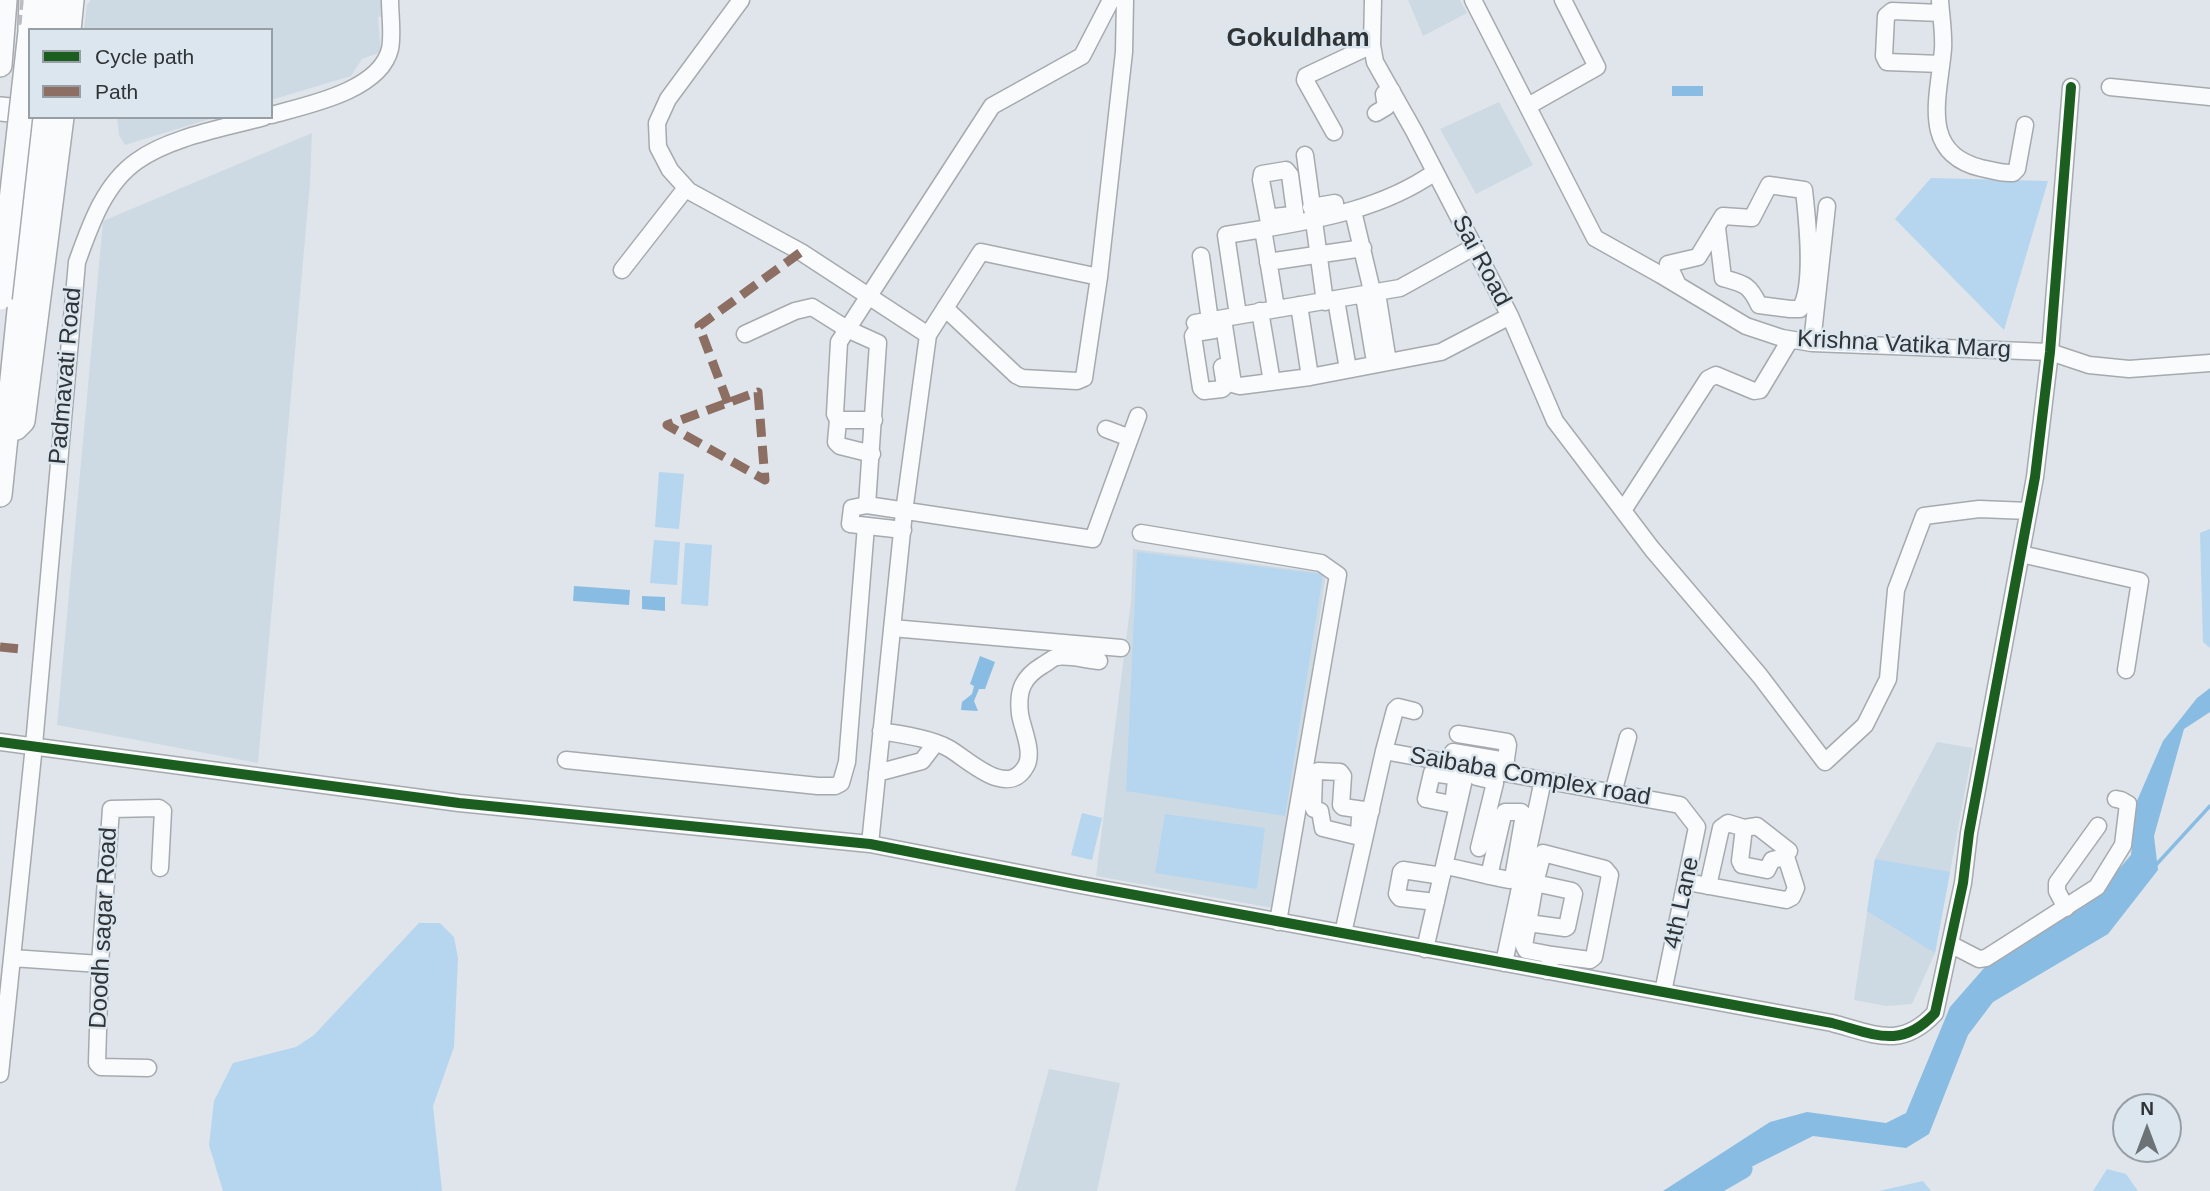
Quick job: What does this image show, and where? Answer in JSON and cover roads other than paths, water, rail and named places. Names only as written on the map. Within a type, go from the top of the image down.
[{"type":"highway","points":[[0,65],[5,0]]},
{"type":"highway","points":[[30,28],[31,0]]},
{"type":"highway","points":[[47,28],[50,0]]},
{"type":"highway","points":[[69,28],[72,0]]},
{"type":"highway","points":[[0,298],[28,49]]},
{"type":"highway","points":[[0,109],[28,112]]},
{"type":"highway","points":[[0,495],[39,119]]},
{"type":"highway","points":[[7,433],[23,421],[62,119]]},
{"type":"street","points":[[273,114],[335,96],[371,79],[390,50],[390,0]]},
{"type":"street","points":[[741,0],[668,99],[657,123],[658,147],[670,170],[686,188],[802,252],[928,335]]},
{"type":"street","points":[[872,454],[838,444],[838,420],[835,414],[839,342],[992,106],[1082,57],[1111,0]]},
{"type":"street","points":[[945,308],[1016,375],[1077,381],[1084,378],[1099,277],[1124,52],[1125,0]]},
{"type":"street","name":"Sai Road","points":[[1373,0],[1371,45],[1385,90],[1435,172],[1510,316],[1555,421],[1652,549],[1760,676],[1825,761],[1865,725],[1888,679],[1896,590],[1924,516],[1979,509],[2029,511]]},
{"type":"street","name":"Krishna Vatika Marg","points":[[1473,0],[1595,238],[1746,326],[1790,340],[1812,343],[2050,352],[2089,365],[2129,369],[2210,363]]},
{"type":"street","points":[[1528,106],[1597,68],[1563,0]]},
{"type":"street","points":[[1941,64],[1887,62],[1884,57],[1886,16],[1892,11],[1940,7],[1943,46],[1941,64],[1936,107],[1937,127],[1941,139],[1956,159],[1966,164],[2013,173],[2017,169],[2025,125]]},
{"type":"street","points":[[1334,132],[1310,93],[1306,76],[1371,45]]},
{"type":"street","points":[[0,741],[459,803],[870,844],[1504,963],[1549,963],[1590,960],[1594,957],[1610,874],[1605,869],[1543,853],[1524,946],[1526,950],[1549,963],[1663,992],[1832,1023],[1885,1036],[1908,1035],[1923,1026],[1935,1013],[2029,511],[2050,352],[2070,87]]},
{"type":"street","points":[[2110,87],[2210,97]]},
{"type":"street","points":[[1376,113],[1386,107],[1385,90]]},
{"type":"street","name":"Padmavati Road","points":[[0,1074],[34,745],[77,262],[99,208],[113,186],[136,161],[170,144],[257,119]]},
{"type":"street","points":[[1305,155],[1318,255],[1348,369]]},
{"type":"street","points":[[1435,172],[1353,211],[1312,214],[1226,235],[1233,384],[1240,386],[1272,382],[1348,369],[1381,359],[1441,352],[1510,316]]},
{"type":"street","points":[[1678,287],[1668,264],[1698,257],[1723,216],[1752,218],[1769,186],[1804,190],[1808,230],[1807,293],[1800,309],[1759,305],[1752,290],[1745,284],[1723,278],[1717,228]]},
{"type":"street","points":[[622,270],[686,188]]},
{"type":"street","points":[[1312,214],[1335,203]]},
{"type":"street","points":[[1812,343],[1827,206]]},
{"type":"street","points":[[1353,211],[1363,248],[1381,359]]},
{"type":"street","points":[[1229,315],[1268,262],[1267,225]]},
{"type":"street","points":[[1229,315],[1371,295],[1400,288],[1474,247]]},
{"type":"street","points":[[1268,262],[1363,248]]},
{"type":"street","points":[[870,844],[904,512],[928,335],[981,252],[1099,277]]},
{"type":"street","points":[[1201,256],[1229,315],[1272,382]]},
{"type":"street","points":[[1298,305],[1310,376]]},
{"type":"street","points":[[745,334],[809,307],[822,312],[847,329],[872,339],[878,345],[867,505]]},
{"type":"street","points":[[1624,509],[1708,379],[1720,376],[1754,391],[1760,390],[1790,340]]},
{"type":"street","points":[[903,530],[850,524],[852,508],[867,505],[1101,542],[1138,416]]},
{"type":"street","points":[[838,420],[874,420]]},
{"type":"street","points":[[1106,429],[1130,438]]},
{"type":"street","points":[[566,760],[818,786],[835,786],[841,783],[847,761],[866,526]]},
{"type":"street","points":[[1141,533],[1321,563],[1338,575],[1278,922]]},
{"type":"street","points":[[2021,554],[2140,581],[2126,670]]},
{"type":"street","points":[[892,628],[1121,648]]},
{"type":"street","points":[[881,731],[947,747],[968,763],[996,778],[1006,779],[1018,774],[1026,766],[1028,758],[1020,712],[1021,688],[1027,675],[1056,657],[1099,661]]},
{"type":"street","points":[[1384,751],[1395,710],[1398,707],[1414,710]]},
{"type":"street","points":[[1455,730],[1507,742],[1508,745],[1505,767],[1449,757],[1455,730]]},
{"type":"street","points":[[1613,793],[1628,737]]},
{"type":"street","points":[[877,773],[922,761],[935,744]]},
{"type":"street","name":"Saibaba Complex road","points":[[1343,933],[1366,811],[1384,751],[1424,758],[1449,757],[1468,766],[1505,767],[1543,780],[1680,805],[1690,816]]},
{"type":"street","points":[[1417,792],[1424,758]]},
{"type":"street","points":[[1446,870],[1456,800],[1468,766]]},
{"type":"street","points":[[1318,771],[1340,772],[1343,776],[1341,805],[1366,811],[1356,836],[1323,828],[1320,811],[1313,806],[1314,775],[1318,771]]},
{"type":"street","points":[[1425,948],[1446,870],[1458,843],[1473,777],[1495,783],[1487,850],[1489,876]]},
{"type":"street","points":[[1504,963],[1543,780]]},
{"type":"street","points":[[1950,944],[1979,959],[1986,958],[2096,887],[2123,845],[2128,804],[2116,799]]},
{"type":"street","name":"Doodh sagar Road","points":[[148,1068],[101,1067],[97,1063],[100,964],[111,809],[159,808],[163,811],[160,869]]},
{"type":"street","points":[[1436,902],[1400,898],[1397,894],[1401,872],[1446,870],[1509,880],[1513,878],[1524,816],[1521,812],[1505,812],[1487,850]]},
{"type":"street","name":"4th Lane","points":[[1663,992],[1697,827],[1690,816]]},
{"type":"street","points":[[1708,886],[1721,828],[1728,823],[1744,828],[1757,826],[1789,850]]},
{"type":"street","points":[[2066,908],[2057,891],[2057,883],[2098,827]]},
{"type":"street","points":[[1687,882],[1786,900],[1792,897],[1796,888],[1787,860],[1772,860],[1766,870],[1742,865],[1740,861],[1744,828]]},
{"type":"street","points":[[1458,843],[1487,850]]},
{"type":"street","points":[[1528,923],[1567,927],[1574,894],[1572,891],[1535,883]]},
{"type":"street","points":[[12,958],[100,964]]},
{"type":"waterway","points":[[2155,866],[2210,806]]},
{"type":"waterway","points":[[1705,1191],[1743,1169]]},
{"type":"railway","points":[[0,249],[22,0]]},
{"type":"district","name":"Gokuldham","points":[[1298,39]]}]
